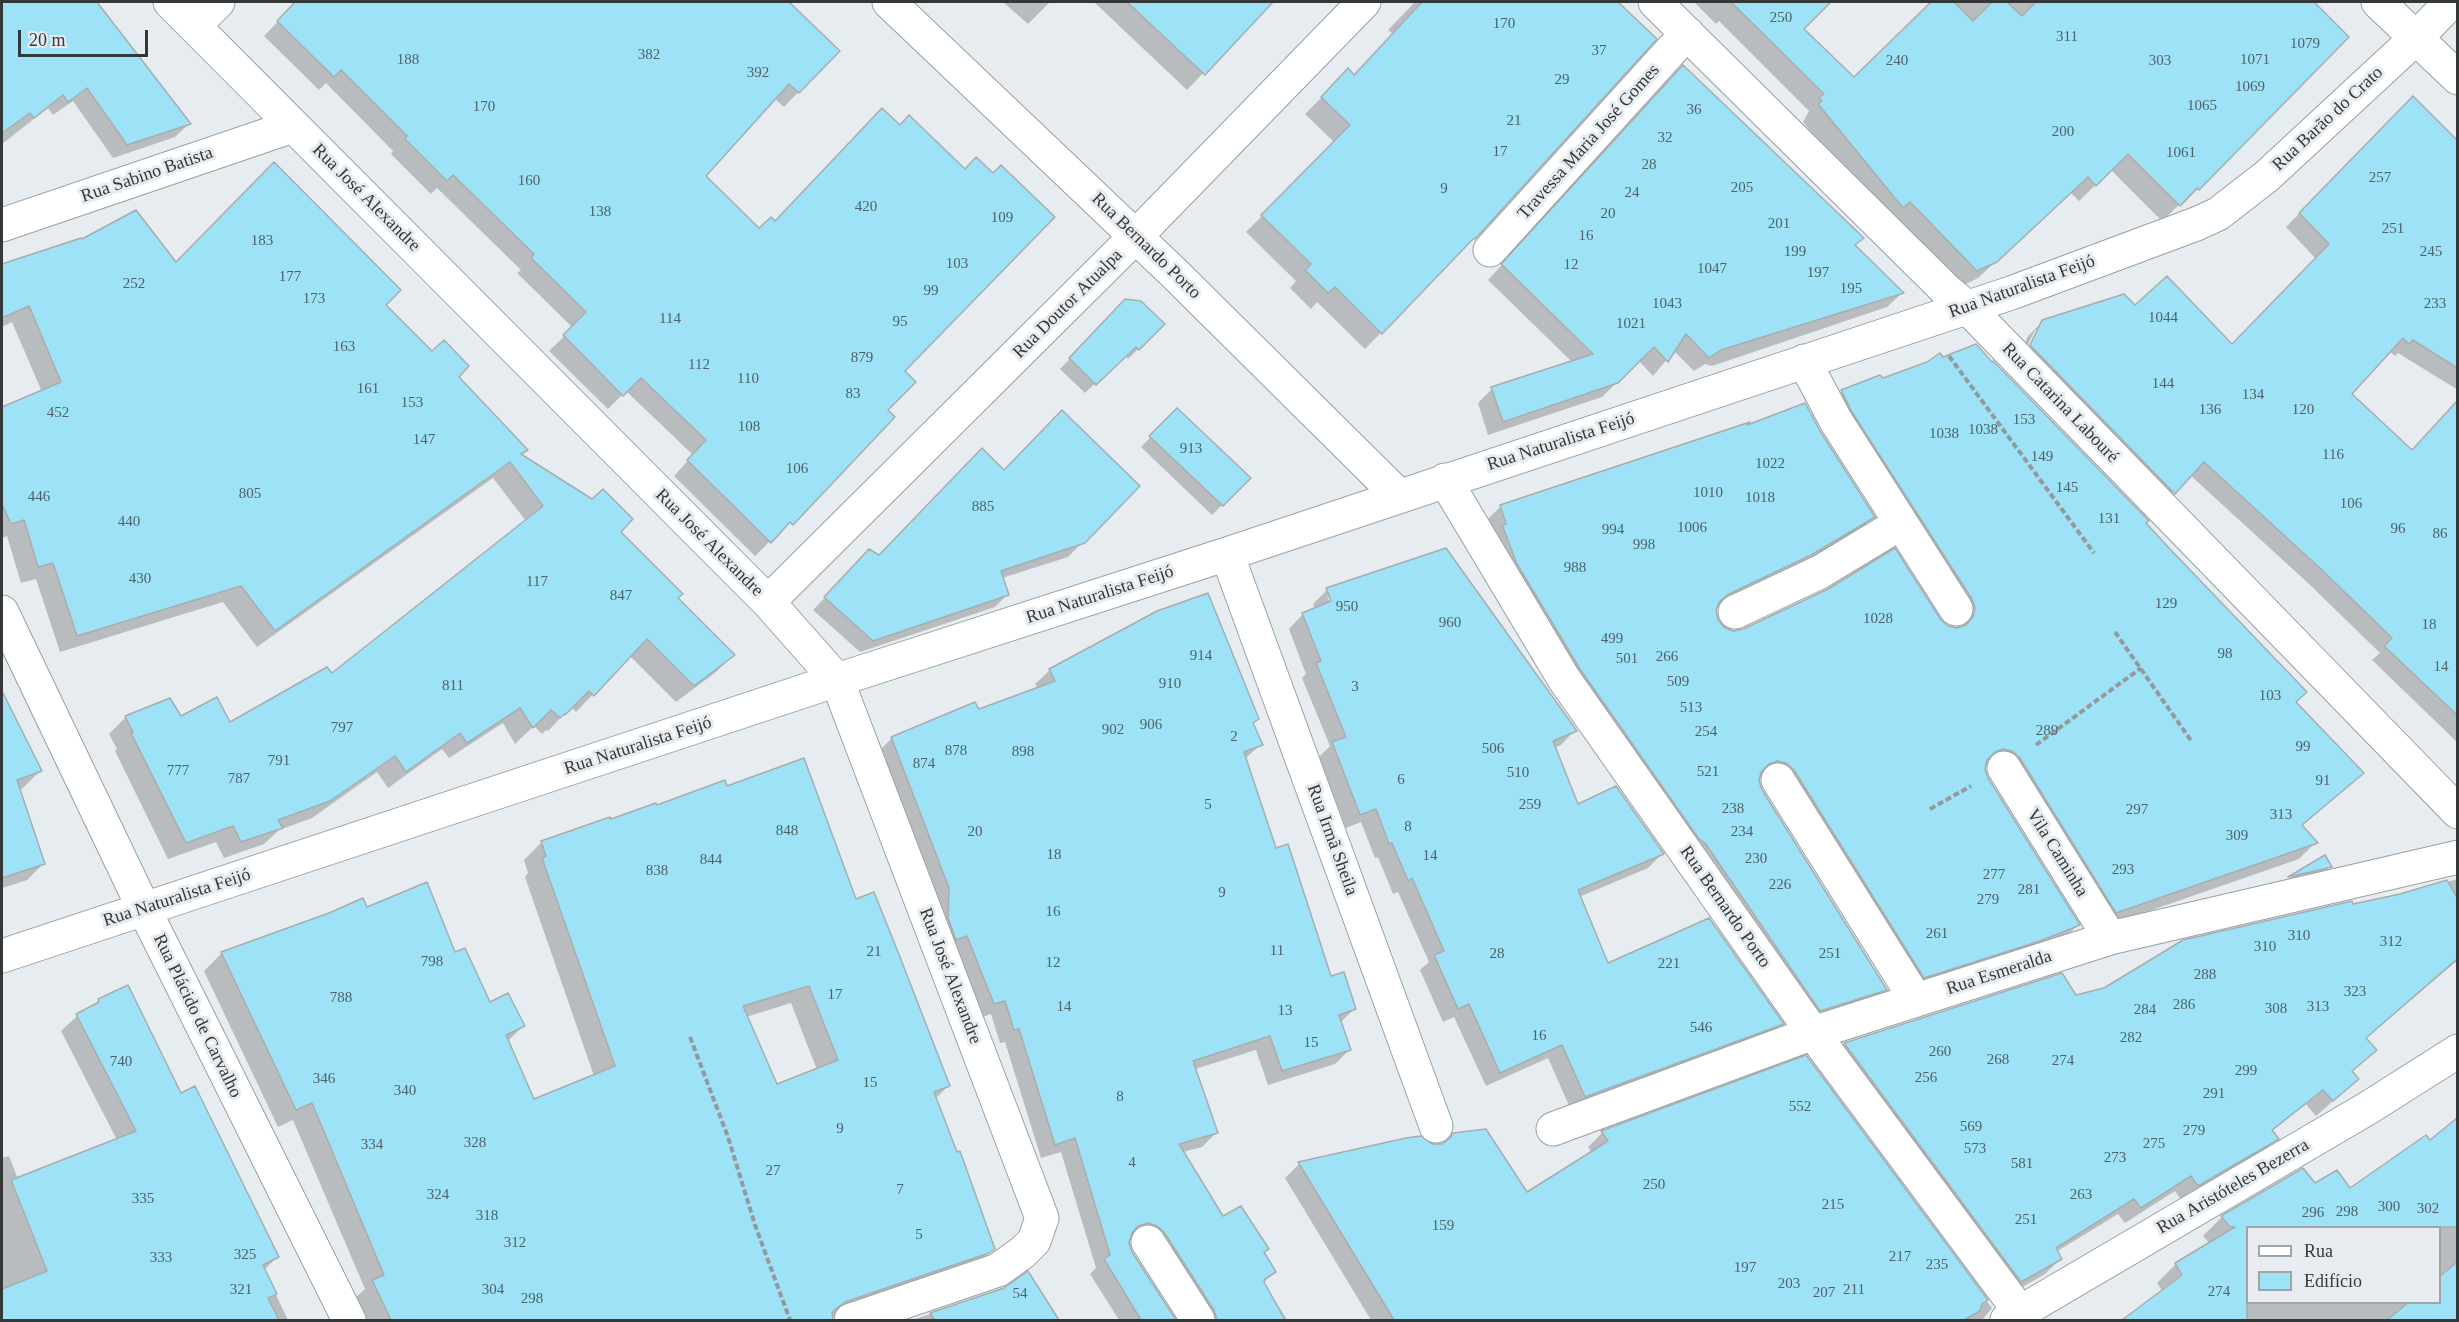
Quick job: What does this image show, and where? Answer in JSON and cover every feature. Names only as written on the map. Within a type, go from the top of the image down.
[{"type":"street","name":"Rua José Alexandre","points":[[170,2],[768,602],[837,680],[1042,1218],[1034,1241],[998,1270],[851,1320]]},
{"type":"street","points":[[195,25],[218,2]]},
{"type":"street","name":"Rua Bernardo Porto","points":[[889,2],[1136,236],[1398,495]]},
{"type":"street","name":"Rua Doutor Atualpa","points":[[768,602],[1136,236],[1364,2]]},
{"type":"street","name":"Rua Catarina Labouré","points":[[1655,2],[1946,290],[1968,307],[2457,812]]},
{"type":"street","points":[[2378,2],[2457,78]]},
{"type":"street","name":"Rua Barão do Crato","points":[[2196,224],[2218,213],[2267,176],[2416,38],[2451,2]]},
{"type":"street","name":"Travessa Maria José Gomes","points":[[1490,250],[1687,33]]},
{"type":"street","name":"Rua Sabino Batista","points":[[2,225],[293,126]]},
{"type":"street","name":"Rua Naturalista Feijó","points":[[2,956],[837,680],[1227,554],[1398,495],[1968,307],[2196,224]]},
{"type":"street","points":[[1804,361],[1836,421],[1956,609]]},
{"type":"street","name":"Rua Bernardo Porto","points":[[1445,480],[1564,679],[1813,1033],[2018,1318]]},
{"type":"street","points":[[1736,612],[1820,572],[1901,523]]},
{"type":"street","name":"Rua Irmã Sheila","points":[[1227,554],[1436,1126]]},
{"type":"street","name":"Rua Plácido de Carvalho","points":[[2,612],[144,909],[349,1320]]},
{"type":"street","name":"Vila Caminha","points":[[2004,768],[2110,938]]},
{"type":"street","points":[[1778,780],[1916,1000]]},
{"type":"street","name":"Rua Esmeralda","points":[[1553,1129],[1813,1033],[2110,938],[2457,857]]},
{"type":"street","name":"Rua Aristóteles Bezerra","points":[[2018,1318],[2368,1108],[2457,1051]]},
{"type":"street","points":[[1148,1242],[1197,1320]]},
{"type":"path","points":[[1924,321],[2094,553]]},
{"type":"path","points":[[2115,632],[2193,742]]},
{"type":"path","points":[[1930,809],[2004,768],[2141,668]]},
{"type":"path","points":[[690,1037],[728,1137],[755,1225],[790,1320]]},
{"type":"building","points":[[2,2],[97,2],[191,124],[127,145],[87,88],[68,102],[63,95],[34,118],[30,113],[2,133]]},
{"type":"building","points":[[295,2],[789,2],[840,51],[799,93],[789,84],[706,176],[759,228],[771,217],[775,221],[882,108],[900,125],[909,115],[965,169],[976,157],[993,173],[1001,165],[1055,217],[905,371],[916,382],[888,410],[895,417],[793,525],[790,522],[771,543],[687,460],[706,440],[641,378],[623,396],[563,335],[586,312],[531,258],[534,254],[453,175],[447,181],[405,139],[407,136],[341,70],[334,77],[277,21]]},
{"type":"building","points":[[1127,2],[1273,2],[1205,75]]},
{"type":"building","points":[[1422,2],[1618,2],[1657,39],[1475,239],[1382,334],[1335,287],[1328,293],[1305,270],[1311,264],[1261,215],[1350,125],[1321,97],[1348,68],[1354,75]]},
{"type":"building","points":[[1731,2],[1831,2],[1804,29],[1854,77],[1931,2],[1954,2],[1973,21],[1992,2],[2007,2],[2022,16],[2036,2],[2314,2],[2349,37],[2199,190],[2197,188],[2180,206],[2128,154],[2096,186],[2088,177],[1997,262],[1977,271],[1910,202],[1903,208],[1818,104],[1822,101],[1819,98],[1824,94]]},
{"type":"building","points":[[1683,65],[1864,238],[1855,245],[1904,293],[1721,350],[1709,358],[1686,334],[1668,362],[1654,347],[1618,383],[1503,422],[1491,387],[1593,354],[1501,264]]},
{"type":"building","points":[[2413,96],[2457,140],[2457,368],[2413,340],[2409,344],[2403,338],[2352,394],[2412,450],[2457,401],[2457,715],[2384,646],[2392,638],[2204,462],[2175,494],[2030,345],[2042,320],[2124,294],[2135,305],[2167,276],[2232,344],[2329,244],[2299,213]]},
{"type":"building","points":[[274,162],[401,290],[386,305],[432,351],[444,340],[469,366],[459,377],[528,450],[521,454],[592,499],[603,489],[633,519],[621,532],[683,594],[678,598],[735,655],[694,686],[647,639],[594,696],[589,691],[560,718],[551,710],[533,728],[520,708],[467,743],[460,733],[406,772],[395,756],[330,801],[278,820],[283,828],[241,842],[233,826],[186,843],[131,733],[133,732],[125,716],[170,698],[181,716],[217,697],[230,722],[327,667],[332,673],[543,506],[510,462],[275,631],[241,586],[77,636],[53,563],[38,567],[24,520],[11,524],[2,504],[2,407],[61,382],[29,306],[2,318],[2,264],[82,239],[136,210],[176,262]]},
{"type":"building","points":[[1125,299],[1141,301],[1165,324],[1139,350],[1136,347],[1096,385],[1069,358]]},
{"type":"building","points":[[1976,344],[2149,521],[2146,523],[2169,548],[2307,692],[2296,702],[2364,773],[2302,825],[2318,843],[2116,913],[2020,758],[2012,751],[2003,749],[1995,752],[1987,760],[1985,769],[1988,778],[2080,925],[2040,941],[1924,978],[1794,770],[1786,763],[1777,761],[1769,764],[1761,772],[1759,781],[1762,790],[1887,990],[1820,1011],[1705,843],[1699,839],[1580,669],[1517,564],[1502,525],[1506,524],[1500,505],[1750,422],[1747,425],[1805,403],[1820,431],[1875,517],[1811,555],[1727,595],[1719,602],[1716,610],[1718,620],[1724,627],[1733,631],[1743,629],[1828,589],[1895,548],[1941,620],[1948,626],[1957,628],[1966,625],[1973,617],[1975,608],[1972,599],[1852,412],[1841,390],[1880,375],[1883,378],[1927,362],[1940,353],[1943,357]]},
{"type":"building","points":[[1177,408],[1251,478],[1223,506],[1149,436]]},
{"type":"building","points":[[1062,410],[1140,486],[1085,543],[1001,571],[1009,595],[873,641],[824,597],[869,549],[879,555],[982,448],[1004,470]]},
{"type":"building","points":[[1446,548],[1577,731],[1553,741],[1578,804],[1616,786],[1664,854],[1578,890],[1608,963],[1709,918],[1784,1024],[1585,1097],[1562,1045],[1500,1073],[1469,1004],[1458,1009],[1434,955],[1444,951],[1412,878],[1408,881],[1392,843],[1389,844],[1376,809],[1360,815],[1332,742],[1346,737],[1316,663],[1321,661],[1302,613],[1331,601],[1326,588]]},
{"type":"building","points":[[1208,593],[1259,719],[1253,723],[1263,745],[1244,752],[1276,848],[1288,844],[1331,976],[1344,972],[1356,1009],[1339,1015],[1351,1050],[1282,1071],[1270,1036],[1193,1061],[1218,1133],[1179,1144],[1223,1216],[1241,1206],[1269,1249],[1264,1252],[1276,1272],[1264,1282],[1285,1320],[1217,1320],[1214,1310],[1164,1232],[1148,1223],[1138,1226],[1132,1233],[1129,1243],[1132,1252],[1176,1320],[1141,1320],[1104,1259],[1110,1255],[1075,1138],[1055,1145],[1019,1029],[1014,1030],[1005,1001],[994,1004],[967,936],[956,940],[948,918],[949,888],[891,737],[975,702],[979,709],[1055,681],[1049,669],[1157,611]]},
{"type":"building","points":[[2,691],[42,771],[17,780],[45,864],[2,878]]},
{"type":"building","points":[[804,758],[856,899],[874,892],[900,957],[950,1086],[934,1092],[957,1152],[960,1151],[995,1249],[845,1302],[832,1312],[833,1320],[391,1320],[372,1280],[384,1275],[312,1103],[296,1110],[221,952],[329,913],[363,898],[367,907],[427,882],[455,952],[465,948],[490,1002],[508,993],[525,1026],[506,1035],[534,1099],[615,1066],[542,858],[546,856],[541,841],[610,817],[611,819],[656,803],[657,805],[725,780],[727,786]],"holes":[[[809,986],[838,1060],[777,1084],[743,1006]]]},
{"type":"building","points":[[2325,855],[2332,867],[2288,877]]},
{"type":"building","points":[[2447,880],[2457,898],[2457,959],[2366,1038],[2377,1050],[2352,1071],[2359,1079],[2333,1101],[2323,1090],[2272,1130],[2279,1139],[2198,1186],[2191,1176],[2141,1208],[2134,1199],[2056,1248],[2062,1259],[2021,1282],[1844,1043],[2062,973],[2076,995],[2104,988],[2183,940],[2352,901],[2353,904],[2400,894]]},
{"type":"building","points":[[128,985],[181,1093],[195,1086],[279,1257],[263,1265],[277,1294],[268,1298],[279,1320],[2,1320],[2,1289],[47,1271],[11,1180],[136,1131],[76,1014],[99,1002],[98,999]]},
{"type":"building","points":[[1806,1055],[1988,1300],[1982,1304],[1980,1311],[1964,1320],[1394,1320],[1298,1162],[1421,1136],[1432,1144],[1442,1144],[1453,1133],[1486,1129],[1527,1192],[1608,1141],[1601,1131]]},
{"type":"building","points":[[2457,1118],[2457,1227],[2246,1226],[2247,1320],[2122,1320],[2182,1275],[2175,1263],[2235,1227],[2230,1227],[2221,1216],[2303,1168],[2315,1183],[2337,1170],[2350,1188],[2426,1135],[2430,1140]]},
{"type":"building","points":[[2457,1262],[2457,1320],[2387,1320],[2407,1304],[2441,1304],[2441,1275]]},
{"type":"building","points":[[1028,1271],[1059,1320],[935,1320],[930,1313],[1004,1288]]}]
